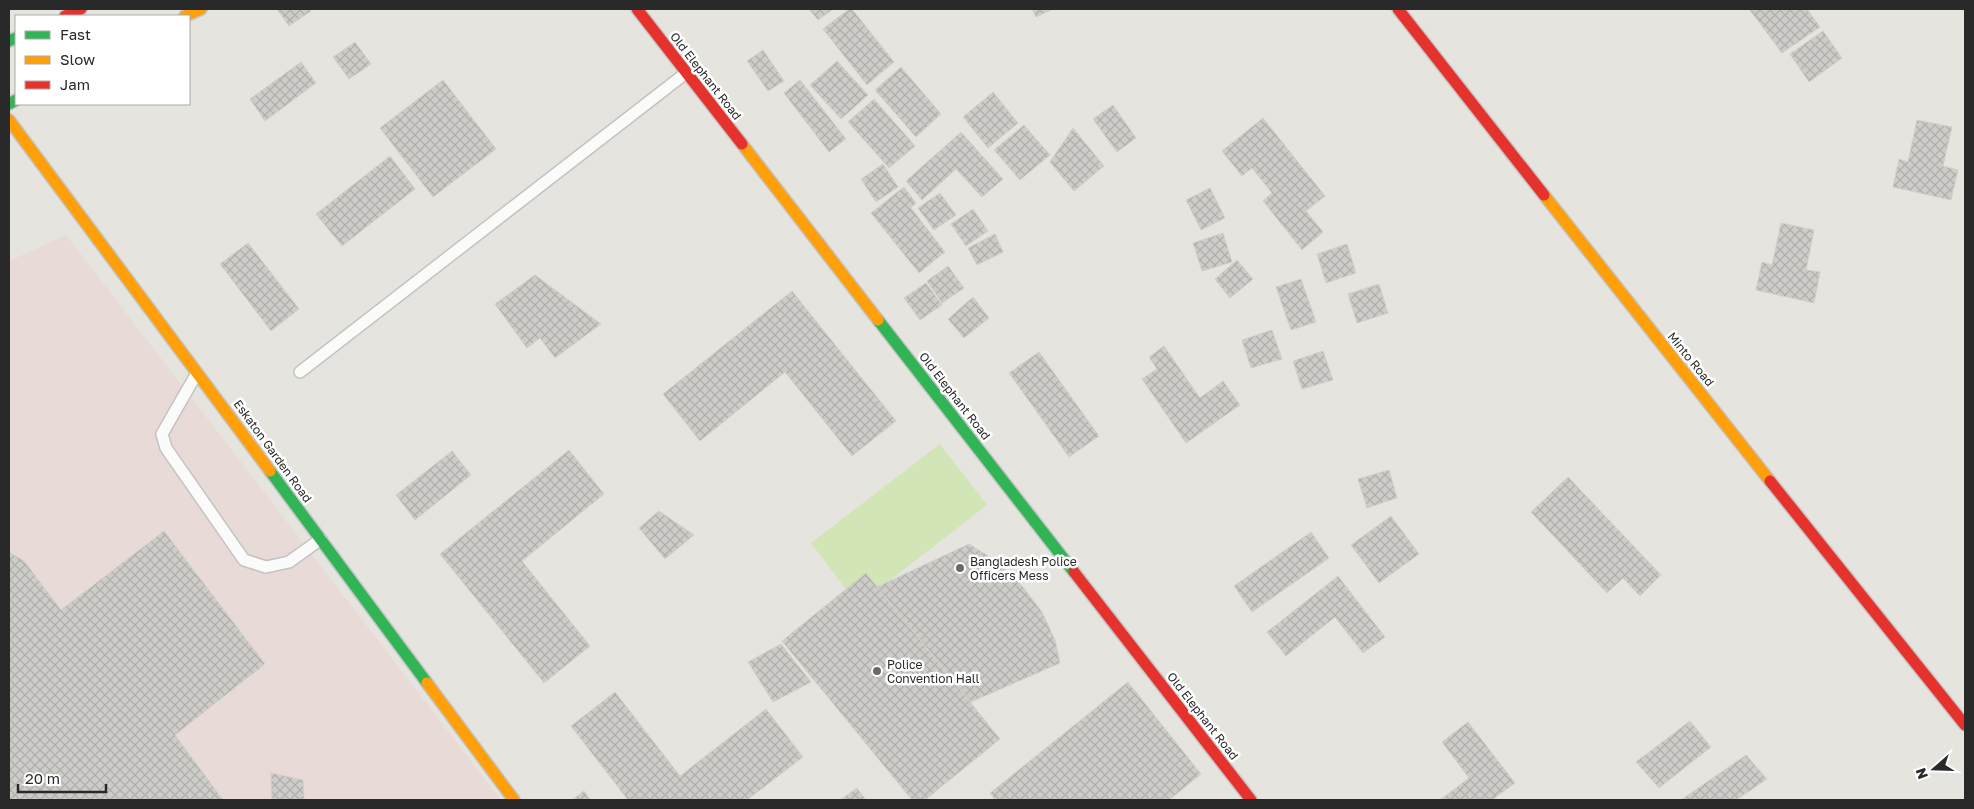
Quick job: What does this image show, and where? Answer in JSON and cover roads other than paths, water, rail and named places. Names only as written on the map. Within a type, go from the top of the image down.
[{"type":"main road","points":[[67,15],[81,9]]},
{"type":"main road","points":[[187,15],[200,9]]},
{"type":"main road","name":"Old Elephant Road","points":[[637,9],[1251,800]]},
{"type":"main road","name":"Minto Road","points":[[1398,9],[1643,322],[1965,725]]},
{"type":"main road","name":"Eskaton Garden Road","points":[[9,120],[514,800]]},
{"type":"lane","points":[[300,372],[686,73]]},
{"type":"lane","points":[[198,372],[162,434],[166,448],[244,560],[266,568],[289,562],[321,539]]},
{"type":"place","name":"Bangladesh Police Officers Mess","points":[[960,568]]},
{"type":"place","name":"Police Convention Hall","points":[[877,671]]}]
